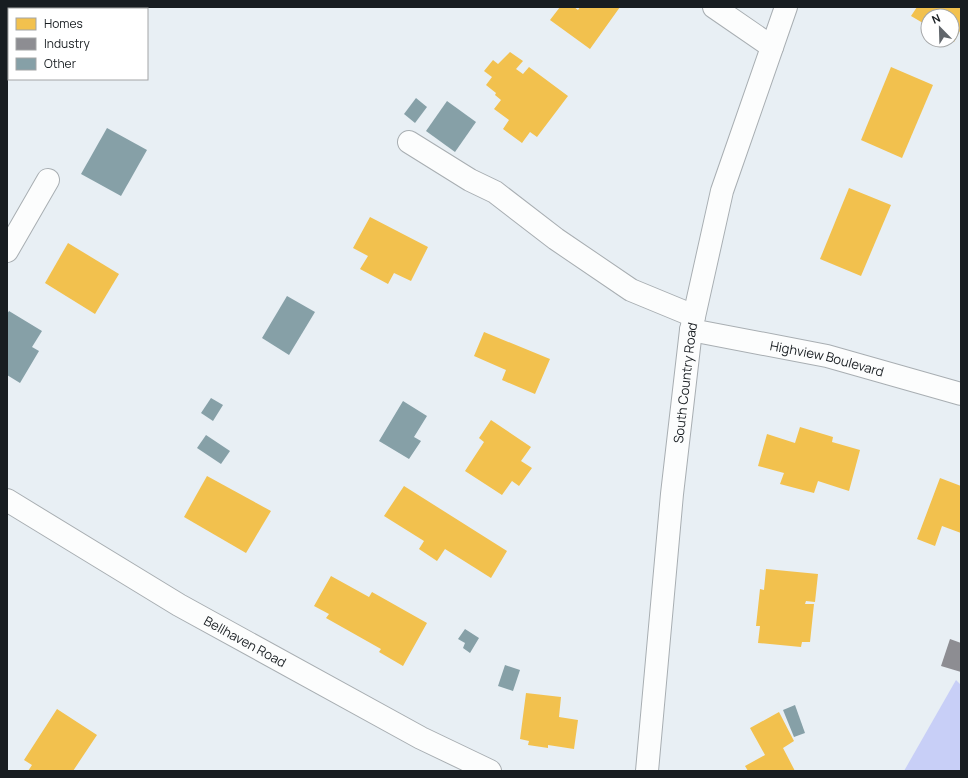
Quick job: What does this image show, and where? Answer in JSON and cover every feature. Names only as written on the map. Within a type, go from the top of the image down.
[{"type":"street","points":[[714,7],[772,47]]},
{"type":"street","name":"South Country Road","points":[[647,771],[672,502],[693,323],[722,191],[786,7]]},
{"type":"street","name":"Highview Boulevard","points":[[409,142],[470,180],[495,192],[556,238],[631,290],[693,323],[827,356],[961,394]]},
{"type":"street","points":[[7,251],[48,180]]},
{"type":"street","name":"Bellhaven Road","points":[[7,500],[179,605],[422,738],[490,771]]},
{"type":"shaded area","points":[[956,680],[961,685],[961,771],[904,771]]},
{"type":"building: Homes","points":[[560,7],[574,7],[578,10],[580,7],[620,7],[590,49],[550,20]]},
{"type":"building: Homes","points":[[917,7],[961,7],[961,29],[960,31],[960,8],[920,8],[920,21],[911,16]]},
{"type":"building: Homes","points":[[510,52],[523,61],[516,69],[523,74],[529,67],[568,96],[537,137],[530,132],[522,143],[503,129],[509,120],[494,109],[501,100],[495,95],[496,93],[486,85],[492,77],[484,71],[493,60],[498,64]]},
{"type":"building: Homes","points":[[891,67],[933,85],[902,158],[861,140]]},
{"type":"building: Homes","points":[[849,188],[891,205],[861,276],[820,259]]},
{"type":"building: Homes","points":[[370,217],[428,247],[411,281],[394,273],[388,284],[360,269],[368,256],[353,248]]},
{"type":"building: Homes","points":[[68,243],[119,274],[95,314],[45,283]]},
{"type":"building: Homes","points":[[484,332],[550,359],[535,394],[502,380],[506,370],[474,356]]},
{"type":"building: Homes","points":[[491,420],[531,447],[521,461],[532,468],[519,486],[512,481],[502,495],[465,471],[484,442],[479,438]]},
{"type":"building: Homes","points":[[800,427],[833,437],[832,442],[860,450],[849,491],[818,481],[814,493],[780,484],[784,473],[758,466],[767,434],[795,443]]},
{"type":"building: Homes","points":[[207,476],[271,511],[246,553],[184,517]]},
{"type":"building: Homes","points":[[940,478],[961,486],[961,533],[942,526],[935,546],[917,539]]},
{"type":"building: Homes","points":[[404,486],[507,551],[491,578],[445,549],[437,561],[419,549],[424,541],[384,516]]},
{"type":"building: Homes","points":[[766,569],[818,574],[815,602],[806,601],[805,604],[814,604],[810,642],[802,642],[801,647],[758,643],[760,626],[756,626],[760,589],[764,590]]},
{"type":"building: Homes","points":[[331,576],[369,597],[372,592],[427,623],[403,666],[379,652],[381,649],[326,618],[329,614],[314,606]]},
{"type":"building: Homes","points":[[526,693],[561,697],[559,717],[578,720],[574,749],[548,745],[548,748],[528,745],[529,741],[520,739]]},
{"type":"building: Homes","points":[[57,709],[97,735],[73,771],[28,771],[32,765],[24,760]]},
{"type":"building: Homes","points":[[779,712],[794,741],[783,748],[795,771],[748,771],[745,766],[765,755],[750,728]]},
{"type":"building: Industry","points":[[950,639],[961,643],[961,672],[941,666]]},
{"type":"building: Other","points":[[416,98],[427,107],[415,123],[404,114]]},
{"type":"building: Other","points":[[447,101],[476,122],[455,152],[426,131]]},
{"type":"building: Other","points":[[107,128],[147,150],[121,196],[81,174]]},
{"type":"building: Other","points":[[287,296],[315,312],[289,355],[262,338]]},
{"type":"building: Other","points":[[9,311],[42,331],[32,347],[39,351],[20,383],[7,375],[7,314]]},
{"type":"building: Other","points":[[211,398],[223,405],[213,421],[201,413]]},
{"type":"building: Other","points":[[403,401],[427,416],[414,437],[421,441],[409,459],[379,441]]},
{"type":"building: Other","points":[[206,435],[230,451],[221,464],[197,448]]},
{"type":"building: Other","points":[[465,629],[479,638],[470,653],[463,648],[465,643],[458,639]]},
{"type":"building: Other","points":[[505,665],[520,670],[513,691],[498,686]]},
{"type":"building: Other","points":[[795,705],[805,733],[794,737],[783,710]]}]
